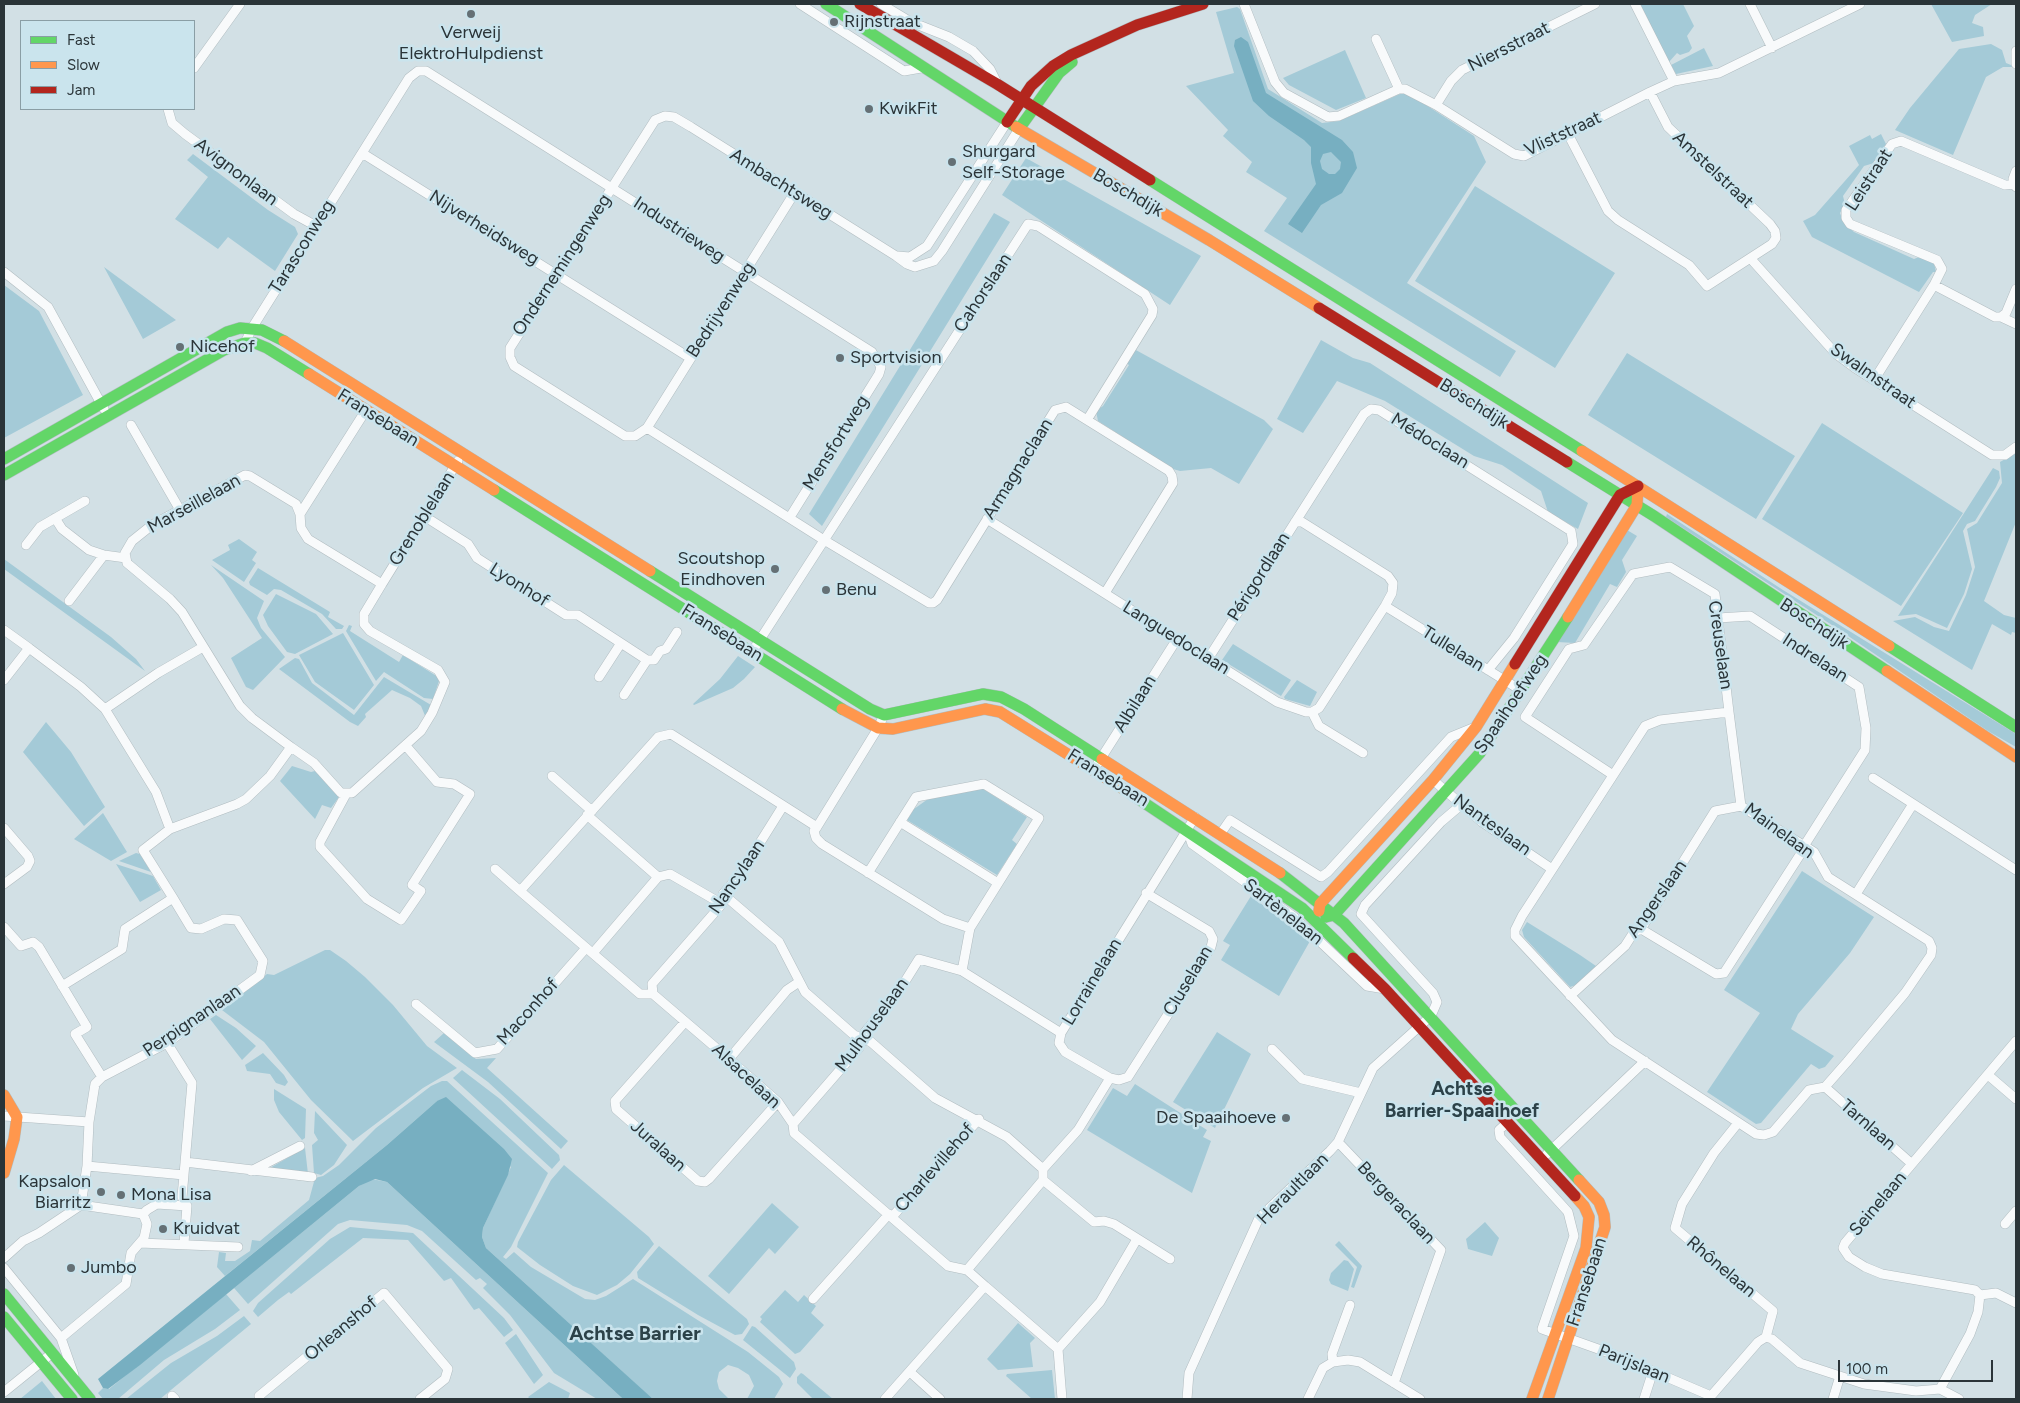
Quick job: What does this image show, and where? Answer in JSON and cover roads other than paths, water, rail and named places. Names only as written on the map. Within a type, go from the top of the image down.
[{"type":"street","points":[[195,67],[240,4]]},
{"type":"street","name":"Boschdijk","points":[[800,4],[904,71],[921,68]]},
{"type":"street","name":"Boschdijk","points":[[826,4],[921,68],[1007,122],[1209,240],[1637,505],[2016,757]]},
{"type":"street","name":"Boschdijk","points":[[860,4],[1034,107],[1638,486],[2016,727]]},
{"type":"street","name":"Boschdijk","points":[[881,4],[910,22],[949,37],[973,51],[990,69],[997,84]]},
{"type":"street","points":[[896,256],[918,254],[927,246],[1022,100],[1032,86],[1053,66],[1091,45],[1137,25],[1203,4]]},
{"type":"street","points":[[1244,4],[1275,82],[1284,93],[1328,117],[1339,116],[1399,89],[1376,39]]},
{"type":"street","name":"Niersstraat","points":[[1436,105],[1451,82],[1462,70],[1595,4]]},
{"type":"street","points":[[1635,4],[1674,81]]},
{"type":"street","points":[[1750,4],[1772,48]]},
{"type":"street","points":[[1650,92],[1674,81],[1719,73],[1860,4]]},
{"type":"street","points":[[1019,129],[1059,72],[1091,45]]},
{"type":"street","points":[[2016,51],[2016,64]]},
{"type":"street","name":"Industrieweg","points":[[362,153],[409,78],[418,71],[426,71],[872,352],[881,367]]},
{"type":"street","name":"Vliststraat","points":[[1399,89],[1412,91],[1514,154],[1524,156],[1650,92]]},
{"type":"street","name":"Amstelstraat","points":[[1568,134],[1608,211],[1618,220],[1689,265],[1707,286],[1772,244],[1776,238],[1775,231],[1770,224],[1668,127],[1650,92]]},
{"type":"street","name":"Avignonlaan","points":[[168,110],[172,123],[185,134],[294,214],[316,226]]},
{"type":"street","name":"Ondernemingenweg","points":[[647,428],[636,436],[624,436],[514,366],[510,357],[510,348],[655,120],[665,116]]},
{"type":"street","name":"Ambachtsweg","points":[[665,116],[674,117],[683,122],[907,264],[915,267],[925,265],[934,260],[942,252],[1019,129]]},
{"type":"street","name":"Leistraat","points":[[1934,285],[1942,269],[1936,260],[1850,224],[1846,218],[1846,210],[1892,144],[1901,141],[2005,185],[2015,186]]},
{"type":"street","name":"Tarasconweg","points":[[245,343],[252,328],[362,153]]},
{"type":"street","name":"Nijverheidsweg","points":[[362,153],[557,273],[690,358]]},
{"type":"street","points":[[2015,186],[2013,179],[2016,171]]},
{"type":"street","name":"Bedrijvenweg","points":[[647,428],[795,192]]},
{"type":"street","points":[[944,220],[957,227]]},
{"type":"street","name":"Cahorslaan","points":[[752,652],[1028,224],[1038,226],[1145,294],[1154,309],[1087,420]]},
{"type":"street","name":"Swalmstraat","points":[[1751,259],[1836,354],[1992,455],[2005,455],[2016,447]]},
{"type":"street","points":[[4,272],[48,307],[108,416]]},
{"type":"street","points":[[1874,380],[1934,285],[1995,317],[2001,317],[2016,324]]},
{"type":"street","points":[[2001,317],[2006,313],[2016,289]]},
{"type":"street","name":"Fransebaan","points":[[4,459],[228,332],[240,328],[252,328],[274,335],[870,710],[884,715],[983,694],[1001,697],[1221,833],[1286,876],[1344,923],[1553,1149],[1599,1202],[1604,1215],[1602,1235],[1548,1399]]},
{"type":"street","points":[[4,475],[224,350],[245,343]]},
{"type":"street","name":"Fransebaan","points":[[245,343],[267,348],[862,721],[878,728],[893,729],[985,710],[1000,712],[1094,769],[1187,829],[1277,889],[1316,920],[1385,989],[1508,1122],[1584,1206],[1589,1217],[1586,1248],[1532,1399]]},
{"type":"street","name":"Mensfortweg","points":[[790,517],[879,374],[881,367]]},
{"type":"street","name":"Armagnaclaan","points":[[824,540],[929,603],[934,603],[938,600],[1055,410],[1066,407],[1168,471],[1172,476],[1173,483],[1105,593]]},
{"type":"street","name":"Médoclaan","points":[[1295,522],[1364,414],[1371,409],[1379,410],[1565,526],[1571,531],[1573,538]]},
{"type":"street","points":[[300,514],[366,410]]},
{"type":"street","points":[[131,425],[180,510]]},
{"type":"street","points":[[647,428],[824,540]]},
{"type":"street","name":"Grenoblelaan","points":[[382,584],[462,454]]},
{"type":"street","name":"Marseillelaan","points":[[126,558],[125,553],[135,539],[152,525],[245,475],[250,476],[296,504],[300,514],[301,528],[308,539],[382,584]]},
{"type":"street","points":[[1620,495],[1638,486]]},
{"type":"street","name":"Spaaihoefweg","points":[[1334,915],[1480,753],[1522,691],[1637,505],[1638,486]]},
{"type":"street","name":"Spaaihoefweg","points":[[1316,920],[1320,904],[1433,780],[1476,727],[1620,495]]},
{"type":"street","points":[[26,545],[40,527],[85,501]]},
{"type":"street","name":"Lyonhof","points":[[424,516],[468,544],[477,558],[566,615],[578,615],[647,660]]},
{"type":"street","points":[[55,518],[62,529],[89,550],[104,555],[126,558],[126,563],[170,600],[182,612],[240,706],[252,718],[314,763],[340,793],[352,793],[406,746],[425,725],[445,682],[438,670],[370,631],[364,624],[364,614],[382,584]]},
{"type":"street","name":"Languedoclaan","points":[[987,519],[1277,702],[1306,712],[1312,712]]},
{"type":"street","name":"Périgordlaan","points":[[1208,658],[1295,522],[1302,522],[1388,576],[1393,583],[1392,593],[1385,606],[1319,708],[1312,712]]},
{"type":"street","name":"Spaaihoefweg","points":[[1488,670],[1514,638],[1573,544],[1573,538]]},
{"type":"street","points":[[69,600],[104,555]]},
{"type":"street","name":"Creuselaan","points":[[1613,775],[1525,717],[1569,649],[1584,646],[1633,574],[1670,567],[1715,594],[1729,712]]},
{"type":"street","name":"Tullelaan","points":[[1385,606],[1522,691]]},
{"type":"street","name":"Indrelaan","points":[[1640,929],[1716,974],[1724,973],[1865,750],[1866,728],[1860,687],[1750,616],[1718,618]]},
{"type":"street","points":[[4,630],[81,687],[104,709],[156,792],[170,829]]},
{"type":"street","points":[[624,695],[647,660],[654,660],[660,651],[666,649],[677,632]]},
{"type":"street","name":"Albilaan","points":[[1094,769],[1177,639]]},
{"type":"street","points":[[600,677],[621,643]]},
{"type":"street","points":[[104,709],[158,673],[203,647]]},
{"type":"street","points":[[4,680],[28,648]]},
{"type":"street","points":[[1312,712],[1319,726],[1363,753]]},
{"type":"street","name":"Mainelaan","points":[[1729,712],[1741,806],[1814,852],[1828,877],[1929,941],[1932,948],[1931,955],[1905,993],[1824,1087],[1809,1090],[1773,1132],[1764,1135],[1756,1134],[1612,1040],[1515,936],[1515,930],[1522,916],[1613,775],[1645,726],[1660,720],[1729,712]]},
{"type":"street","points":[[884,715],[878,728],[814,831],[816,838],[822,844],[943,919],[970,928]]},
{"type":"street","name":"Spaaihoefweg","points":[[1221,833],[1230,820],[1321,877],[1328,872],[1451,737],[1476,727]]},
{"type":"street","points":[[520,891],[658,737],[671,734],[817,827]]},
{"type":"street","points":[[346,794],[320,842],[320,847],[367,899],[401,920],[421,891],[412,885],[470,794],[454,784],[437,782],[406,746]]},
{"type":"street","points":[[62,986],[122,949],[125,929],[173,898],[144,850],[170,829],[246,799],[270,776],[292,747]]},
{"type":"street","points":[[552,776],[658,877]]},
{"type":"street","points":[[1873,778],[2016,870]]},
{"type":"street","name":"Nanteslaan","points":[[1433,780],[1461,806],[1552,869]]},
{"type":"street","points":[[868,873],[916,797],[984,784],[1042,820],[998,883],[970,928],[962,971],[1061,1033]]},
{"type":"street","points":[[1856,894],[1913,804]]},
{"type":"street","name":"Nancylaan","points":[[653,994],[652,984],[722,904],[723,894],[741,873],[783,806]]},
{"type":"street","points":[[1419,1026],[1431,1016],[1437,1002],[1433,993],[1361,914],[1365,904],[1441,822],[1461,806]]},
{"type":"street","name":"Angerslaan","points":[[1570,996],[1625,946],[1634,932],[1640,929],[1715,811],[1741,806]]},
{"type":"street","name":"Lorrainelaan","points":[[1110,1078],[1065,1052],[1059,1043],[1061,1033],[1146,893],[1195,817]]},
{"type":"street","points":[[900,822],[998,883]]},
{"type":"street","points":[[4,828],[28,856],[30,861],[27,867],[4,884]]},
{"type":"street","name":"Sartènelaan","points":[[1187,829],[1192,844],[1294,917],[1367,986],[1385,989]]},
{"type":"street","name":"Alsacelaan","points":[[495,869],[640,994],[653,994],[729,1059],[778,1102],[793,1124],[794,1133],[948,1266],[967,1270],[1058,1349]]},
{"type":"street","points":[[589,950],[658,877],[670,874],[722,904]]},
{"type":"street","name":"Cluselaan","points":[[1110,1078],[1119,1080],[1128,1077],[1211,947],[1213,939],[1209,931],[1146,893]]},
{"type":"street","name":"Charlevillehof","points":[[723,894],[779,942],[798,982],[811,997],[854,1035],[871,1042],[935,1098],[979,1119],[1007,1137],[1043,1169]]},
{"type":"street","name":"Perpignanlaan","points":[[102,1077],[167,1042],[260,975],[263,962],[241,923],[237,920],[224,919],[200,929],[191,928],[173,898]]},
{"type":"street","points":[[1316,920],[1334,915]]},
{"type":"street","points":[[4,927],[21,946],[34,942],[40,947],[87,1027],[75,1034],[102,1077],[95,1084],[89,1122],[81,1205]]},
{"type":"street","name":"Maconhof","points":[[416,1004],[475,1053],[497,1049],[589,950]]},
{"type":"street","name":"Mulhouselaan","points":[[793,1124],[859,1048],[865,1032],[899,991],[919,959],[962,971]]},
{"type":"street","points":[[729,1059],[787,990],[798,982]]},
{"type":"street","name":"Juralaan","points":[[686,1022],[615,1101],[616,1109],[698,1182],[705,1182],[709,1179],[778,1102]]},
{"type":"street","name":"Heraultlaan","points":[[1187,1399],[1189,1373],[1259,1218],[1330,1152],[1338,1142],[1374,1068],[1419,1026]]},
{"type":"street","name":"Seinelaan","points":[[2016,1041],[1845,1243],[1843,1248],[1849,1257],[1865,1267],[1882,1274],[1975,1290],[1980,1294],[1996,1293],[2016,1303]]},
{"type":"street","points":[[167,1042],[192,1083],[182,1197],[186,1206],[184,1243]]},
{"type":"street","points":[[1272,1049],[1302,1079],[1361,1093]]},
{"type":"street","points":[[1542,1159],[1645,1061]]},
{"type":"street","points":[[1988,1075],[2016,1099]]},
{"type":"street","points":[[967,1270],[1043,1180],[1043,1169],[1078,1130],[1110,1078]]},
{"type":"street","name":"Tarnlaan","points":[[1824,1087],[1912,1164]]},
{"type":"street","points":[[4,1095],[17,1117],[14,1139],[4,1173]]},
{"type":"street","points":[[4,1116],[89,1122]]},
{"type":"street","name":"Charlevillehof","points":[[813,1298],[979,1119]]},
{"type":"street","name":"Fransebaan","points":[[1508,1122],[1499,1130],[1500,1137],[1568,1212],[1574,1236],[1542,1329],[1556,1333]]},
{"type":"street","name":"Rhônelaan","points":[[1738,1122],[1714,1153],[1687,1197],[1675,1228],[1773,1311],[1766,1337]]},
{"type":"street","name":"Bergeraclaan","points":[[1338,1142],[1440,1250],[1394,1383]]},
{"type":"street","points":[[251,1171],[300,1146]]},
{"type":"street","points":[[185,1162],[312,1177]]},
{"type":"street","points":[[86,1166],[184,1174]]},
{"type":"street","points":[[1043,1180],[1094,1222],[1104,1221],[1114,1224],[1170,1259]]},
{"type":"street","points":[[4,1258],[23,1241],[81,1205],[144,1214],[157,1204],[186,1206]]},
{"type":"street","points":[[2005,1224],[2016,1211]]},
{"type":"street","points":[[61,1338],[126,1284],[131,1253],[144,1238],[147,1224],[144,1214]]},
{"type":"street","points":[[1062,1399],[1058,1349],[1100,1302],[1137,1239]]},
{"type":"street","points":[[140,1242],[180,1246],[184,1243],[238,1247]]},
{"type":"street","points":[[4,1268],[61,1338],[76,1383]]},
{"type":"street","points":[[886,1399],[985,1286]]},
{"type":"street","name":"Orleanshof","points":[[260,1399],[260,1396],[384,1293],[448,1369],[444,1379],[420,1399]]},
{"type":"street","points":[[4,1294],[51,1354],[90,1399]]},
{"type":"street","points":[[1940,1390],[1970,1334],[1978,1312],[1980,1294]]},
{"type":"street","points":[[1333,1362],[1332,1354],[1350,1306]]},
{"type":"street","points":[[4,1317],[72,1399]]},
{"type":"street","name":"Parijslaan","points":[[1556,1333],[1653,1371],[1712,1398],[1758,1342],[1766,1337]]},
{"type":"street","points":[[1766,1337],[1772,1339],[1800,1363],[1864,1384],[1907,1390],[1940,1390],[1959,1399]]},
{"type":"street","points":[[4,1392],[51,1354]]},
{"type":"street","points":[[1308,1399],[1323,1368],[1333,1362],[1348,1360],[1360,1362],[1420,1399]]},
{"type":"street","points":[[1644,1399],[1653,1371]]},
{"type":"street","points":[[910,1372],[940,1399]]},
{"type":"street","points":[[1833,1399],[1840,1376]]},
{"type":"place","name":"Verweij ElektroHulpdienst","points":[[471,14]]},
{"type":"place","name":"Rijnstraat","points":[[834,22]]},
{"type":"place","name":"KwikFit","points":[[869,109]]},
{"type":"place","name":"Shurgard Self-Storage","points":[[952,162]]},
{"type":"place","name":"Nicehof","points":[[180,347]]},
{"type":"place","name":"Sportvision","points":[[840,358]]},
{"type":"place","name":"Scoutshop Eindhoven","points":[[775,569]]},
{"type":"place","name":"Benu","points":[[826,590]]},
{"type":"place","name":"De Spaaihoeve","points":[[1286,1118]]},
{"type":"place","name":"Kapsalon Biarritz","points":[[101,1192]]},
{"type":"place","name":"Mona Lisa","points":[[121,1195]]},
{"type":"place","name":"Kruidvat","points":[[163,1229]]},
{"type":"place","name":"Jumbo","points":[[71,1268]]},
{"type":"district","name":"Achtse Barrier-Spaaihoef","points":[[1462,1100]]},
{"type":"district","name":"Achtse Barrier","points":[[635,1334]]}]
